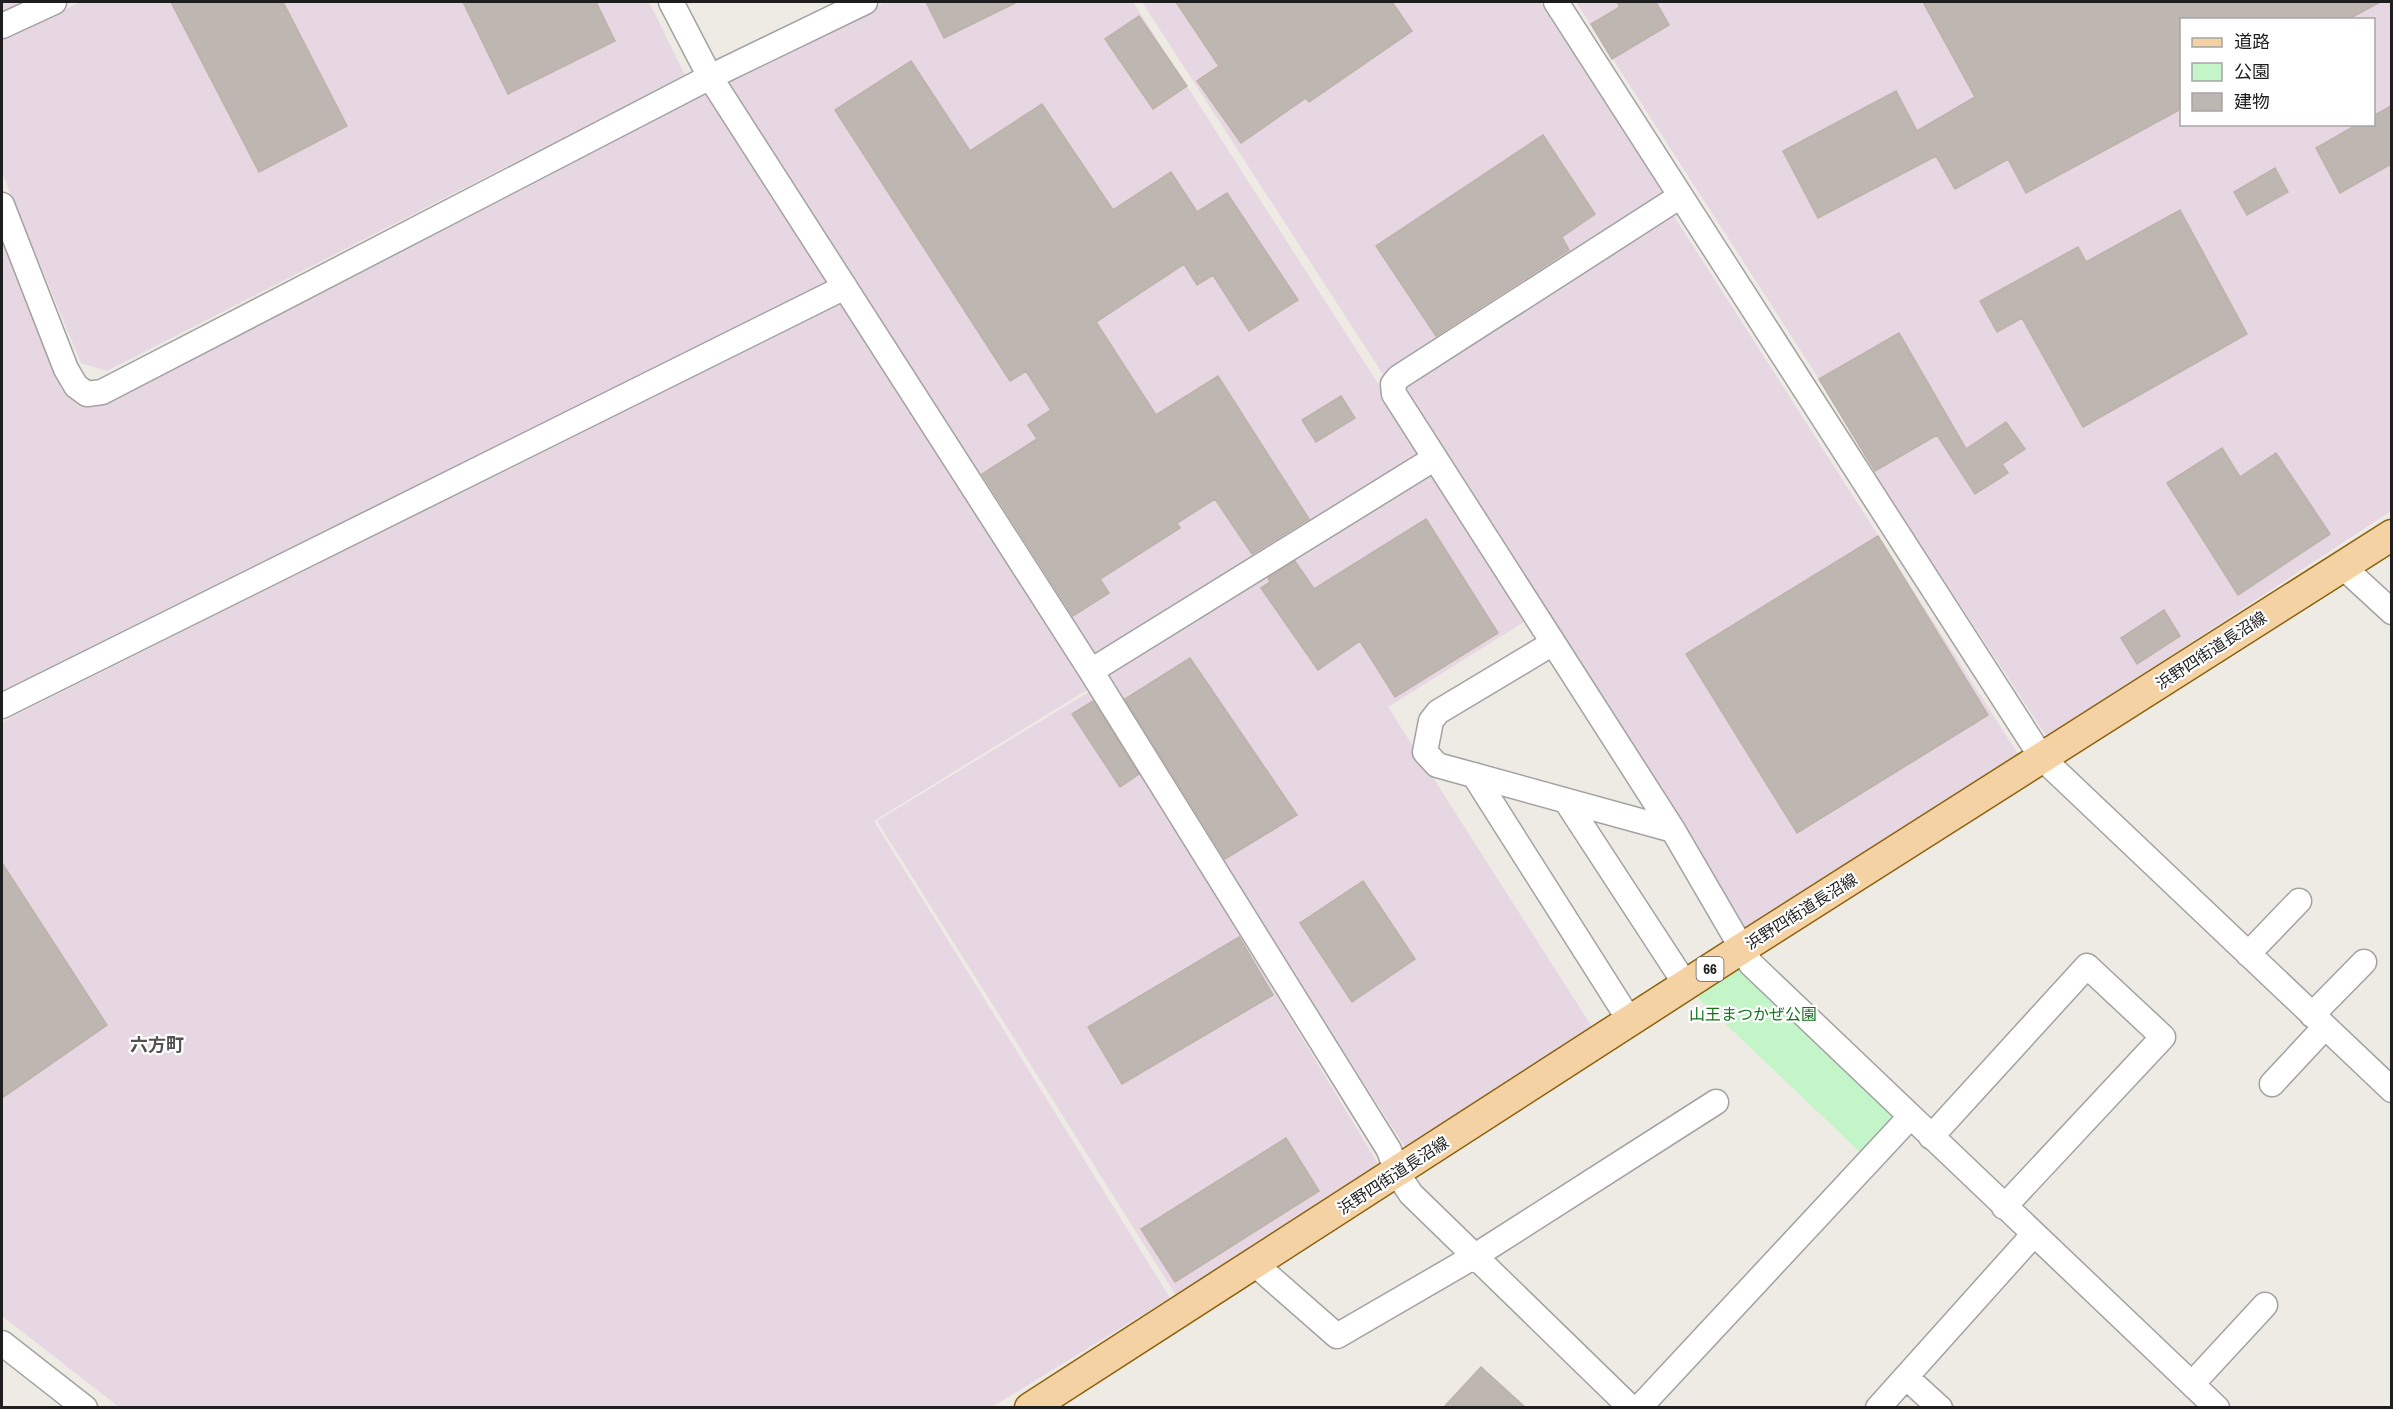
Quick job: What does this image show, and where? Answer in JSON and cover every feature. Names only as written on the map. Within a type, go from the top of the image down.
[{"type":"main road","name":"浜野四街道長沼線","points":[[1030,1407],[1397,1173],[1741,949],[2391,535]]},
{"type":"street","points":[[2,26],[54,2]]},
{"type":"street","points":[[671,2],[710,77],[1091,671],[1389,1150],[1397,1173],[1411,1194],[1630,1407]]},
{"type":"street","points":[[2,205],[66,369],[76,386],[87,394],[102,392],[710,77],[865,2]]},
{"type":"street","points":[[1556,2],[1679,197],[2042,758],[2391,1090]]},
{"type":"street","points":[[1679,197],[1399,377],[1393,384],[1394,394],[1673,830],[1751,964],[2004,1207],[2217,1407]]},
{"type":"street","points":[[2,706],[845,287]]},
{"type":"street","points":[[1091,671],[1435,458]]},
{"type":"street","points":[[2342,566],[2391,612]]},
{"type":"street","points":[[1553,643],[1438,712],[1431,721],[1425,752],[1429,759],[1437,765],[1673,830]]},
{"type":"street","points":[[1474,775],[1630,1021]]},
{"type":"street","points":[[1566,801],[1686,985]]},
{"type":"street","points":[[2248,954],[2299,901]]},
{"type":"street","points":[[2272,1084],[2364,962]]},
{"type":"street","points":[[1931,1137],[2087,966],[2163,1037],[2004,1207]]},
{"type":"street","points":[[1254,1264],[1337,1336],[1475,1256],[1716,1102]]},
{"type":"street","points":[[1639,1407],[1910,1117]]},
{"type":"street","points":[[1878,1407],[2034,1234]]},
{"type":"street","points":[[2192,1384],[2265,1305]]},
{"type":"street","points":[[2,1343],[85,1407]]},
{"type":"street","points":[[1906,1377],[1940,1407]]},
{"type":"shaded area","points":[[2,2],[27,2],[2,14]]},
{"type":"shaded area","points":[[81,2],[649,2],[685,75],[107,371],[81,363],[2,173],[2,39]]},
{"type":"shaded area","points":[[885,2],[1133,2],[1424,455],[1096,660],[723,80]]},
{"type":"shaded area","points":[[1142,2],[1540,2],[1664,194],[1384,376]]},
{"type":"shaded area","points":[[1576,2],[2391,2],[2391,511],[2047,737],[1873,472],[1819,379]]},
{"type":"shaded area","points":[[707,88],[833,284],[2,694],[2,230],[62,390],[91,403]]},
{"type":"shaded area","points":[[1672,213],[2018,754],[1744,931],[1402,388]]},
{"type":"shaded area","points":[[844,299],[1090,688],[874,821],[1170,1298],[992,1407],[119,1407],[2,1316],[2,722]]},
{"type":"shaded area","points":[[1431,472],[1527,620],[1388,707],[1592,1027],[1407,1150],[1101,674]]},
{"type":"shaded area","points":[[1092,690],[1380,1167],[1177,1297],[877,821]]},
{"type":"green space","name":"山王まつかぜ公園","points":[[1740,966],[1896,1116],[1861,1153],[1694,994]]},
{"type":"building","points":[[171,2],[283,2],[347,126],[259,172]]},
{"type":"building","points":[[463,2],[596,2],[615,41],[508,94]]},
{"type":"building","points":[[926,2],[1017,2],[944,38]]},
{"type":"building","points":[[1176,2],[1392,2],[1412,31],[1309,102],[1306,98],[1241,143],[1197,81],[1219,66]]},
{"type":"building","points":[[1617,2],[1656,2],[1669,25],[1612,59],[1591,24],[1620,7]]},
{"type":"building","points":[[1923,2],[2380,2],[2351,18],[2180,18],[2180,110],[2026,193],[2008,159],[1955,189],[1936,156],[1818,218],[1783,151],[1896,91],[1917,131],[1975,97]]},
{"type":"building","points":[[1139,16],[1187,86],[1153,109],[1105,39]]},
{"type":"building","points":[[911,61],[970,151],[1042,104],[1113,210],[1171,172],[1197,212],[1227,193],[1298,300],[1249,331],[1213,275],[1197,285],[1184,264],[1096,322],[1156,415],[1218,376],[1309,519],[1252,554],[1215,499],[1177,523],[1180,528],[1100,579],[1109,593],[1073,616],[982,474],[1037,439],[1028,425],[1051,410],[1026,371],[1010,381],[835,110]]},
{"type":"building","points":[[2391,106],[2391,164],[2340,193],[2316,148],[2354,126],[2375,126],[2375,115]]},
{"type":"building","points":[[1543,135],[1595,214],[1562,237],[1569,250],[1436,336],[1376,246]]},
{"type":"building","points":[[2275,168],[2288,192],[2247,215],[2234,192]]},
{"type":"building","points":[[2180,210],[2247,334],[2083,427],[2022,318],[1997,332],[1980,301],[2078,247],[2086,262]]},
{"type":"building","points":[[1899,333],[1966,449],[2006,422],[2025,449],[2002,464],[2008,473],[1975,494],[1937,435],[1875,471],[1819,379]]},
{"type":"building","points":[[1341,396],[1355,418],[1316,442],[1302,420]]},
{"type":"building","points":[[2222,448],[2240,477],[2276,453],[2330,534],[2238,595],[2167,483]]},
{"type":"building","points":[[1426,519],[1498,633],[1395,697],[1360,641],[1318,670],[1261,588],[1270,582],[1268,578],[1295,561],[1314,589]]},
{"type":"building","points":[[1878,536],[1988,715],[1797,833],[1686,654]]},
{"type":"building","points":[[2164,610],[2180,636],[2137,664],[2121,638]]},
{"type":"building","points":[[1190,658],[1297,815],[1225,859],[1125,699]]},
{"type":"building","points":[[1093,701],[1139,774],[1120,787],[1072,714]]},
{"type":"building","points":[[2,863],[107,1025],[2,1098]]},
{"type":"building","points":[[1363,881],[1415,959],[1352,1002],[1300,923]]},
{"type":"building","points":[[1239,937],[1273,995],[1122,1084],[1088,1027]]},
{"type":"building","points":[[1286,1138],[1319,1191],[1175,1282],[1141,1229]]},
{"type":"building","points":[[1481,1367],[1525,1407],[1444,1407]]},
{"type":"district","name":"六方町","points":[[157,1045]]}]
